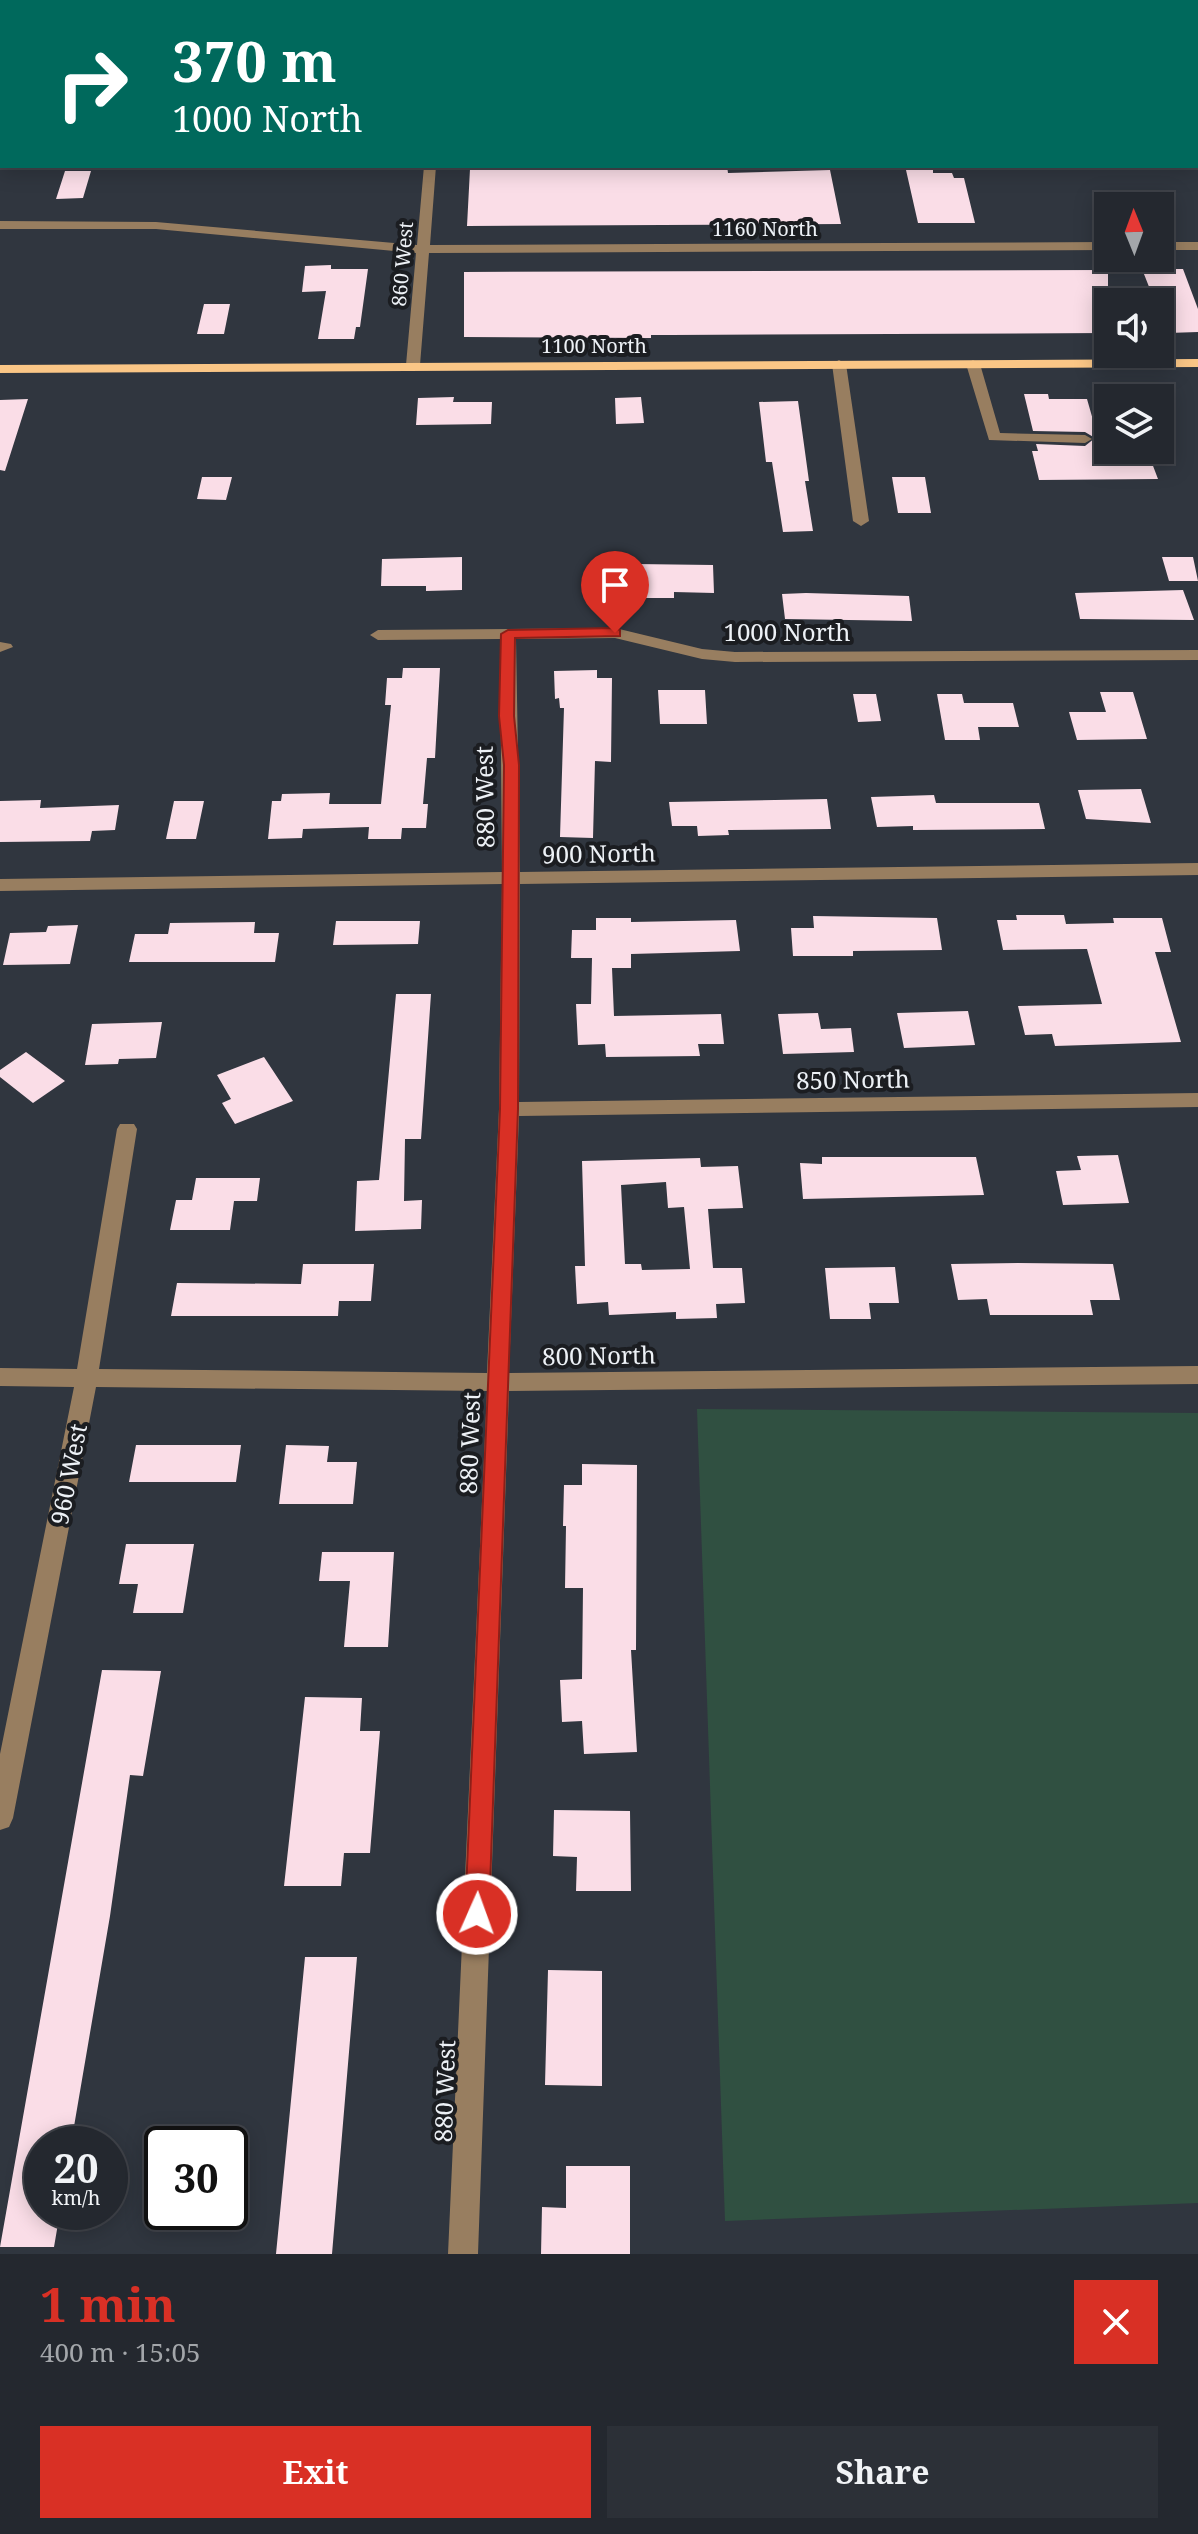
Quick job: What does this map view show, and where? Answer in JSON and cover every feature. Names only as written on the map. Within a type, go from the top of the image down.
[{"type":"main road","name":"1100 North","points":[[0,369],[1193,363]]},
{"type":"street","name":"860 West","points":[[413,365],[430,168]]},
{"type":"street","name":"1160 North","points":[[0,225],[178,227],[368,247],[423,249],[1094,246]]},
{"type":"street","points":[[1174,246],[1198,246]]},
{"type":"street","points":[[839,364],[861,521]]},
{"type":"street","points":[[973,364],[994,437],[1085,439]]},
{"type":"street","name":"1000 North","points":[[378,635],[615,633],[702,654],[735,657],[1198,655]]},
{"type":"street","name":"880 West","points":[[463,2254],[509,1109],[511,878],[508,634]]},
{"type":"street","name":"900 North","points":[[0,885],[1198,869]]},
{"type":"street","name":"850 North","points":[[509,1109],[1198,1100]]},
{"type":"street","name":"960 West","points":[[0,1818],[87,1378],[127,1129]]},
{"type":"street","name":"800 North","points":[[0,1377],[498,1382],[1198,1375]]},
{"type":"green space","points":[[697,1409],[1198,1413],[1198,2203],[725,2221]]},
{"type":"building","points":[[727,168],[728,173],[830,170],[841,224],[467,226],[470,169]]},
{"type":"building","points":[[906,170],[933,170],[933,173],[952,173],[954,178],[964,178],[975,223],[918,223]]},
{"type":"building","points":[[65,171],[91,171],[83,198],[56,199]]},
{"type":"building","points":[[331,265],[331,269],[368,269],[360,327],[356,327],[354,339],[318,339],[326,291],[302,292],[305,266]]},
{"type":"building","points":[[1183,269],[1198,309],[1198,332],[1174,333],[1174,288],[1149,288],[1143,272]]},
{"type":"building","points":[[1094,270],[1108,272],[1108,288],[1094,288],[1094,333],[464,337],[464,272]]},
{"type":"building","points":[[204,304],[230,304],[224,334],[197,334]]},
{"type":"building","points":[[1024,394],[1048,394],[1049,399],[1087,399],[1094,424],[1094,437],[1085,432],[1033,431]]},
{"type":"building","points":[[454,397],[453,402],[492,402],[491,424],[416,425],[418,398]]},
{"type":"building","points":[[641,397],[644,423],[616,424],[615,398]]},
{"type":"building","points":[[28,399],[5,471],[0,470],[0,400]]},
{"type":"building","points":[[798,401],[813,531],[783,532],[772,462],[766,462],[759,402]]},
{"type":"building","points":[[1094,439],[1094,464],[1152,464],[1158,479],[1039,480],[1032,451],[1038,451],[1036,444],[1085,446]]},
{"type":"building","points":[[202,477],[232,477],[226,500],[197,499]]},
{"type":"building","points":[[892,477],[925,477],[931,513],[898,513]]},
{"type":"building","points":[[462,557],[462,590],[426,591],[426,586],[381,586],[382,559]]},
{"type":"building","points":[[1162,557],[1193,557],[1198,581],[1169,581]]},
{"type":"building","points":[[635,564],[713,565],[714,593],[674,592],[674,598],[635,598]]},
{"type":"building","points":[[1183,590],[1194,620],[1080,619],[1075,593]]},
{"type":"building","points":[[782,594],[909,596],[912,621],[785,619]]},
{"type":"building","points":[[403,668],[440,668],[435,758],[427,758],[423,804],[428,804],[426,828],[402,828],[401,839],[368,839],[369,827],[303,829],[302,838],[268,839],[272,801],[281,801],[282,794],[330,793],[329,804],[381,804],[391,705],[385,705],[387,678],[402,678]]},
{"type":"building","points":[[597,670],[597,678],[612,678],[611,762],[595,761],[593,838],[560,837],[564,708],[560,708],[559,698],[555,699],[554,671]]},
{"type":"building","points":[[658,690],[705,690],[707,724],[660,724]]},
{"type":"building","points":[[1100,692],[1133,692],[1147,739],[1077,740],[1069,712],[1106,712]]},
{"type":"building","points":[[853,694],[876,694],[881,721],[858,722]]},
{"type":"building","points":[[937,694],[962,694],[964,703],[1013,703],[1019,727],[978,727],[980,740],[945,740]]},
{"type":"building","points":[[1141,789],[1151,823],[1086,819],[1078,790]]},
{"type":"building","points":[[934,795],[936,803],[1039,803],[1045,829],[913,830],[913,826],[877,827],[871,797]]},
{"type":"building","points":[[827,799],[831,829],[728,830],[729,835],[698,836],[697,826],[672,826],[669,802]]},
{"type":"building","points":[[41,800],[40,808],[119,805],[115,830],[92,831],[90,841],[0,842],[0,801]]},
{"type":"building","points":[[174,801],[204,801],[196,839],[166,839]]},
{"type":"building","points":[[1016,915],[1064,915],[1066,924],[1114,923],[1113,918],[1162,918],[1171,952],[1155,952],[1181,1042],[1055,1046],[1052,1034],[1025,1035],[1018,1006],[1102,1004],[1087,949],[1003,950],[997,920],[1017,920]]},
{"type":"building","points":[[813,916],[937,918],[942,950],[853,951],[853,956],[793,956],[791,928],[814,928]]},
{"type":"building","points":[[596,918],[631,918],[631,922],[736,920],[740,951],[631,954],[631,968],[612,968],[614,1016],[721,1014],[724,1044],[698,1044],[700,1056],[606,1057],[605,1044],[578,1045],[576,1004],[591,1004],[592,958],[571,958],[572,930],[596,930]]},
{"type":"building","points":[[336,921],[420,921],[418,944],[333,945]]},
{"type":"building","points":[[255,922],[254,933],[279,933],[275,962],[129,962],[135,934],[168,934],[170,923]]},
{"type":"building","points":[[78,925],[70,964],[3,965],[10,933],[46,932],[48,926]]},
{"type":"building","points":[[396,994],[431,994],[421,1139],[405,1139],[404,1201],[422,1200],[421,1229],[355,1231],[357,1181],[379,1180]]},
{"type":"building","points":[[968,1011],[975,1045],[904,1048],[897,1013]]},
{"type":"building","points":[[818,1013],[821,1029],[851,1028],[854,1052],[783,1054],[778,1014]]},
{"type":"building","points":[[162,1022],[156,1058],[119,1059],[118,1064],[85,1065],[92,1024]]},
{"type":"building","points":[[26,1052],[65,1081],[33,1103],[0,1077],[0,1070]]},
{"type":"building","points":[[264,1057],[293,1101],[235,1124],[222,1103],[231,1099],[217,1075]]},
{"type":"building","points":[[1118,1155],[1129,1203],[1063,1205],[1056,1171],[1081,1170],[1077,1156]]},
{"type":"building","points":[[822,1157],[976,1157],[984,1195],[803,1199],[800,1163],[822,1164]]},
{"type":"building","points":[[700,1158],[701,1167],[738,1166],[743,1208],[708,1209],[713,1268],[742,1268],[745,1303],[716,1304],[717,1318],[676,1319],[676,1312],[609,1315],[608,1302],[577,1304],[575,1266],[585,1266],[582,1161]],"holes":[[[666,1182],[668,1208],[684,1207],[690,1269],[642,1270],[641,1264],[625,1264],[621,1185]]]},
{"type":"building","points":[[196,1178],[260,1178],[257,1201],[234,1201],[230,1230],[170,1230],[176,1200],[192,1200]]},
{"type":"building","points":[[303,1264],[374,1264],[371,1301],[339,1301],[338,1316],[171,1316],[177,1283],[301,1284]]},
{"type":"building","points":[[951,1264],[1113,1264],[1120,1300],[1090,1300],[1093,1315],[990,1315],[987,1299],[958,1300]]},
{"type":"building","points":[[895,1267],[899,1303],[869,1303],[871,1319],[830,1319],[825,1268]]},
{"type":"building","points":[[136,1445],[241,1445],[236,1482],[129,1482]]},
{"type":"building","points":[[286,1445],[329,1446],[327,1462],[357,1462],[353,1504],[279,1504]]},
{"type":"building","points":[[582,1464],[637,1465],[636,1650],[631,1650],[637,1752],[584,1754],[582,1721],[562,1722],[560,1680],[582,1679],[583,1588],[565,1588],[566,1526],[563,1526],[564,1485],[582,1485]]},
{"type":"building","points":[[126,1544],[194,1544],[183,1613],[133,1613],[138,1584],[119,1584]]},
{"type":"building","points":[[322,1552],[394,1552],[388,1647],[344,1647],[350,1581],[319,1581]]},
{"type":"building","points":[[102,1670],[161,1671],[143,1776],[130,1775],[110,1916],[74,2126],[24,2126],[24,2230],[57,2230],[54,2247],[0,2247]]},
{"type":"building","points":[[305,1697],[362,1698],[360,1731],[380,1731],[370,1853],[344,1853],[341,1886],[284,1886]]},
{"type":"building","points":[[554,1810],[630,1811],[631,1891],[576,1891],[577,1857],[553,1856]]},
{"type":"building","points":[[305,1957],[357,1957],[332,2254],[276,2254]]},
{"type":"building","points":[[548,1970],[602,1971],[602,2086],[545,2085]]},
{"type":"building","points":[[566,2166],[630,2166],[630,2254],[541,2254],[542,2207],[566,2208]]},
{"type":"route","points":[[477,1914],[509,1109],[512,765],[507,716],[508,634],[615,633]]}]
